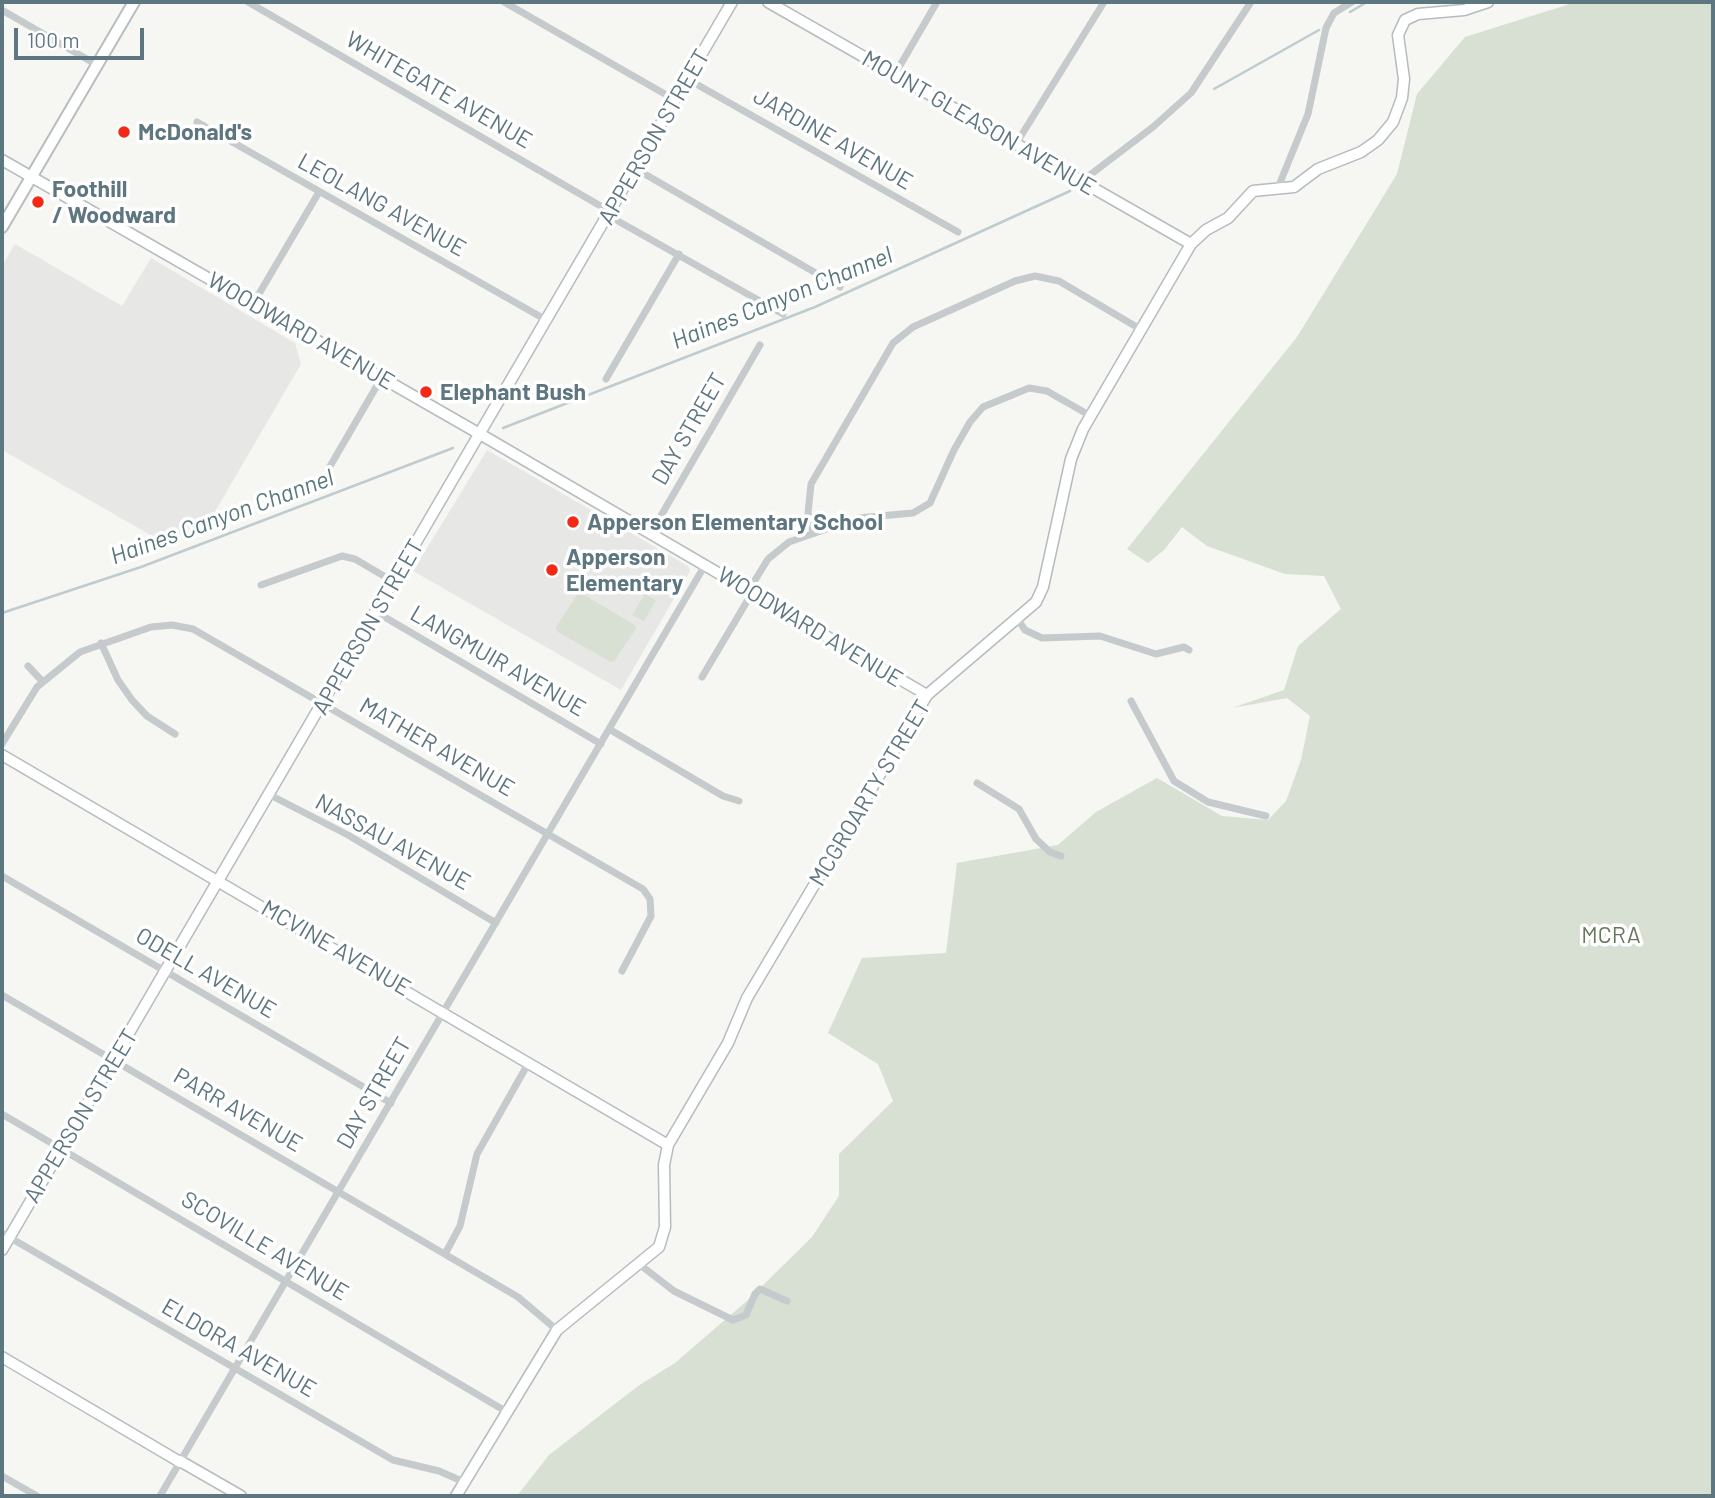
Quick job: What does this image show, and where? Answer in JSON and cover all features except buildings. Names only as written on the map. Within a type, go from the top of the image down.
[{"type":"main road","points":[[2,227],[134,2]]},
{"type":"street","name":"WHITEGATE AVENUE","points":[[248,2],[783,314]]},
{"type":"street","points":[[504,2],[677,101]]},
{"type":"street","name":"APPERSON STREET","points":[[2,1250],[6,1235],[61,1149],[220,881],[677,101],[732,2]]},
{"type":"street","name":"MOUNT GLEASON AVENUE","points":[[768,2],[1191,244]]},
{"type":"street","points":[[895,74],[937,2]]},
{"type":"street","points":[[1016,144],[1104,2]]},
{"type":"street","points":[[1082,181],[1134,143],[1191,93],[1215,62],[1251,2]]},
{"type":"street","points":[[1277,190],[1308,114],[1326,27],[1334,13],[1352,2]]},
{"type":"street","name":"MCGROARTY STREET","points":[[456,1496],[557,1330],[639,1264],[663,1241],[664,1165],[668,1145],[728,1043],[747,998],[927,695],[1034,605],[1043,587],[1071,459],[1089,415],[1191,244],[1206,230],[1231,216],[1248,194],[1260,189],[1294,187],[1318,169],[1361,152],[1387,131],[1402,98],[1404,79],[1398,35],[1405,20],[1418,14],[1464,10],[1488,2]]},
{"type":"street","points":[[2,10],[97,65]]},
{"type":"street","name":"JARDINE AVENUE","points":[[689,80],[958,232]]},
{"type":"street","name":"LEOLANG AVENUE","points":[[197,122],[548,321]]},
{"type":"street","name":"WOODWARD AVENUE","points":[[2,159],[481,434],[927,695]]},
{"type":"street","points":[[636,169],[840,287]]},
{"type":"street","points":[[253,303],[319,192]]},
{"type":"street","points":[[606,379],[679,254]]},
{"type":"street","points":[[813,532],[808,513],[811,484],[894,343],[913,327],[1015,281],[1035,276],[1059,281],[1140,329]]},
{"type":"street","name":"DAY STREET","points":[[650,533],[760,345]]},
{"type":"street","points":[[329,468],[382,377]]},
{"type":"street","points":[[702,677],[775,552],[813,532],[858,518],[910,514],[924,508],[937,491],[954,450],[976,413],[1020,389],[1047,391],[1089,415]]},
{"type":"street","name":"LANGMUIR AVENUE","points":[[261,585],[342,556],[352,558],[394,582]]},
{"type":"street","name":"DAY STREET","points":[[160,1496],[705,565]]},
{"type":"street","name":"LANGMUIR AVENUE","points":[[376,612],[601,744]]},
{"type":"street","points":[[1018,620],[1025,630],[1042,638],[1100,636],[1156,654],[1184,647],[1189,650]]},
{"type":"street","name":"MATHER AVENUE","points":[[2,744],[42,681],[71,657],[101,643],[151,627],[172,625],[193,629],[643,889],[651,905],[649,924],[622,971]]},
{"type":"street","points":[[101,643],[118,680],[131,700],[147,716],[175,734]]},
{"type":"street","points":[[28,666],[42,681]]},
{"type":"street","points":[[1131,701],[1174,781],[1208,802],[1266,816]]},
{"type":"street","name":"LANGMUIR AVENUE","points":[[609,729],[723,796],[739,801]]},
{"type":"street","name":"MCVINE AVENUE","points":[[2,755],[668,1145]]},
{"type":"street","points":[[977,783],[1019,809],[1036,839],[1050,852],[1061,856]]},
{"type":"street","name":"NASSAU AVENUE","points":[[270,794],[364,844],[496,922]]},
{"type":"street","name":"ODELL AVENUE","points":[[2,876],[391,1103]]},
{"type":"street","name":"PARR AVENUE","points":[[2,995],[518,1297],[557,1330]]},
{"type":"street","points":[[445,1254],[460,1226],[477,1154],[529,1062]]},
{"type":"street","name":"SCOVILLE AVENUE","points":[[2,1114],[507,1412]]},
{"type":"street","name":"ELDORA AVENUE","points":[[6,1235],[397,1462],[439,1471],[464,1482]]},
{"type":"street","points":[[639,1264],[674,1291],[726,1318],[738,1320],[746,1315],[760,1289],[787,1301]]},
{"type":"street","points":[[2,1357],[241,1496]]},
{"type":"street","points":[[2,1476],[37,1496]]},
{"type":"shaded area","points":[[15,244],[122,306],[151,258],[295,343],[301,364],[206,527],[161,541],[2,450],[2,266]]},
{"type":"shaded area","name":"Apperson Elementary","points":[[487,450],[688,566],[690,571],[621,690],[413,571]]},
{"type":"green space","name":"MCRA","points":[[1576,2],[1713,2],[1713,1496],[517,1496],[549,1455],[638,1386],[675,1363],[748,1300],[812,1237],[839,1196],[839,1154],[893,1101],[878,1064],[828,1033],[862,958],[946,953],[957,863],[1058,845],[1096,812],[1157,778],[1222,816],[1268,820],[1286,801],[1301,760],[1310,716],[1287,698],[1232,708],[1284,690],[1298,646],[1341,609],[1324,576],[1285,574],[1207,546],[1182,527],[1164,550],[1148,563],[1127,549],[1297,337],[1397,174],[1417,94],[1465,37]]},
{"type":"green space","points":[[579,592],[635,625],[636,628],[611,662],[558,632],[556,627]]},
{"type":"green space","points":[[645,594],[656,600],[644,621],[632,615]]},
{"type":"waterway","name":"Haines Canyon Channel","points":[[1350,12],[1367,2]]},
{"type":"waterway","name":"Haines Canyon Channel","points":[[1214,89],[1319,30]]},
{"type":"waterway","name":"Haines Canyon Channel","points":[[503,428],[815,307],[1070,191]]},
{"type":"waterway","name":"Haines Canyon Channel","points":[[2,613],[141,567],[453,448]]},
{"type":"place","name":"McDonald's","points":[[124,132]]},
{"type":"place","name":"Foothill / Woodward","points":[[38,202]]},
{"type":"place","name":"Elephant Bush","points":[[426,392]]},
{"type":"place","name":"Apperson Elementary School","points":[[573,522]]},
{"type":"place","name":"Apperson Elementary","points":[[552,570]]}]
